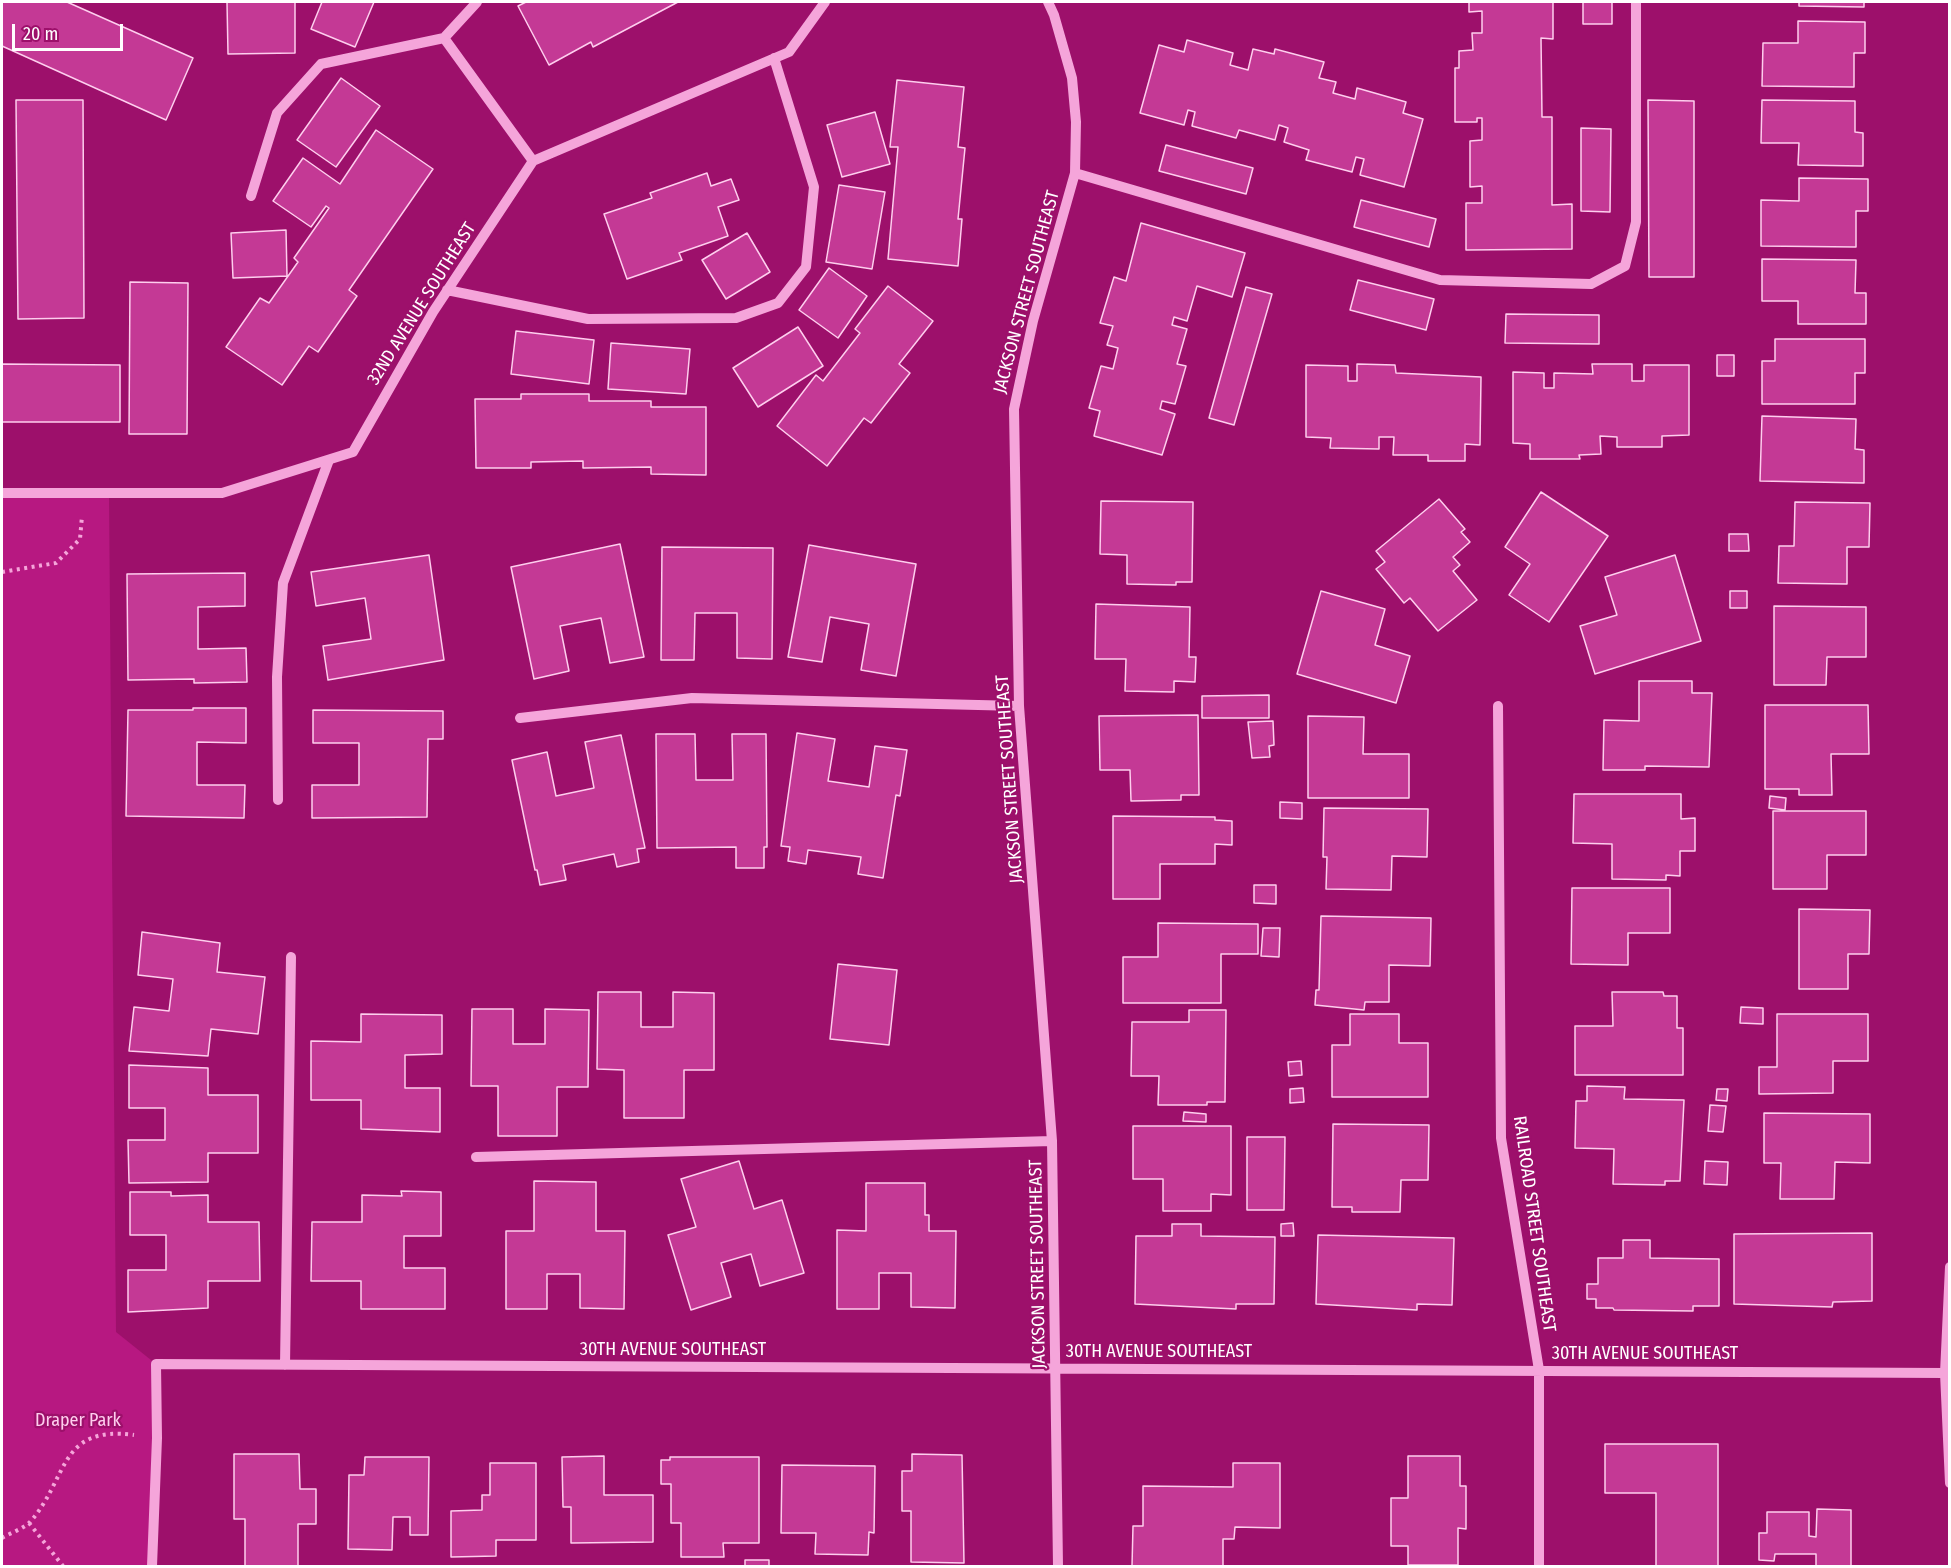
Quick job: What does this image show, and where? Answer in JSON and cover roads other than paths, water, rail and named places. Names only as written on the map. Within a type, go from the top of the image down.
[{"type":"street","points":[[251,196],[278,113],[321,64],[444,38],[477,2]]},
{"type":"street","points":[[444,38],[533,161],[789,52],[825,2]]},
{"type":"street","name":"JACKSON STREET SOUTHEAST","points":[[1048,2],[1054,15],[1072,78],[1076,122],[1075,173],[1033,321],[1014,409],[1019,706],[1052,1141],[1058,1368],[1058,1566]]},
{"type":"street","points":[[1075,173],[1440,280],[1591,284],[1625,266],[1636,222],[1636,2]]},
{"type":"street","points":[[447,290],[588,319],[736,318],[778,303],[806,267],[814,187],[774,58]]},
{"type":"street","name":"32ND AVENUE SOUTHEAST","points":[[2,493],[222,494],[353,452],[447,290],[533,161]]},
{"type":"street","points":[[278,800],[276,677],[283,583],[329,460]]},
{"type":"street","points":[[520,718],[692,698],[1019,706]]},
{"type":"street","name":"RAILROAD STREET SOUTHEAST","points":[[1498,706],[1501,1138],[1539,1371],[1539,1566]]},
{"type":"street","points":[[285,1365],[291,957]]},
{"type":"street","points":[[476,1157],[1052,1141]]},
{"type":"street","points":[[1950,1267],[1945,1373],[1950,1483]]},
{"type":"street","name":"30TH AVENUE SOUTHEAST","points":[[152,1566],[157,1438],[156,1364],[1945,1373]]},
{"type":"park label","name":"Draper Park","points":[[78,1421]]}]
